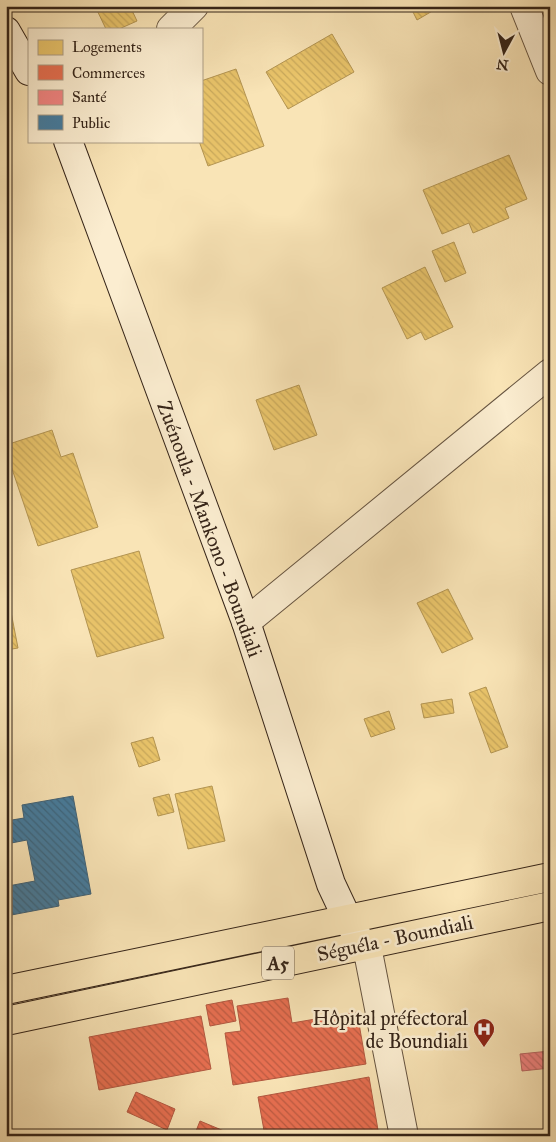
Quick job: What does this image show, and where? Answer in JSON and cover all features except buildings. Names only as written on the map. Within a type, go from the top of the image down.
[{"type":"main road","points":[[172,28],[194,6]]},
{"type":"main road","points":[[524,6],[550,71]]},
{"type":"main road","points":[[6,31],[28,68]]},
{"type":"main road","name":"Zuénoula - Mankono - Boundiali","points":[[68,142],[246,622],[331,884],[347,918],[369,957],[404,1136]]},
{"type":"main road","points":[[246,622],[550,374]]},
{"type":"main road","name":"Séguéla - Boundiali","points":[[6,990],[550,877]]},
{"type":"main road","name":"Séguéla - Boundiali","points":[[6,1021],[550,906]]},
{"type":"place","name":"Hôpital préfectoral de Boundiali","points":[[484,1048]]}]
